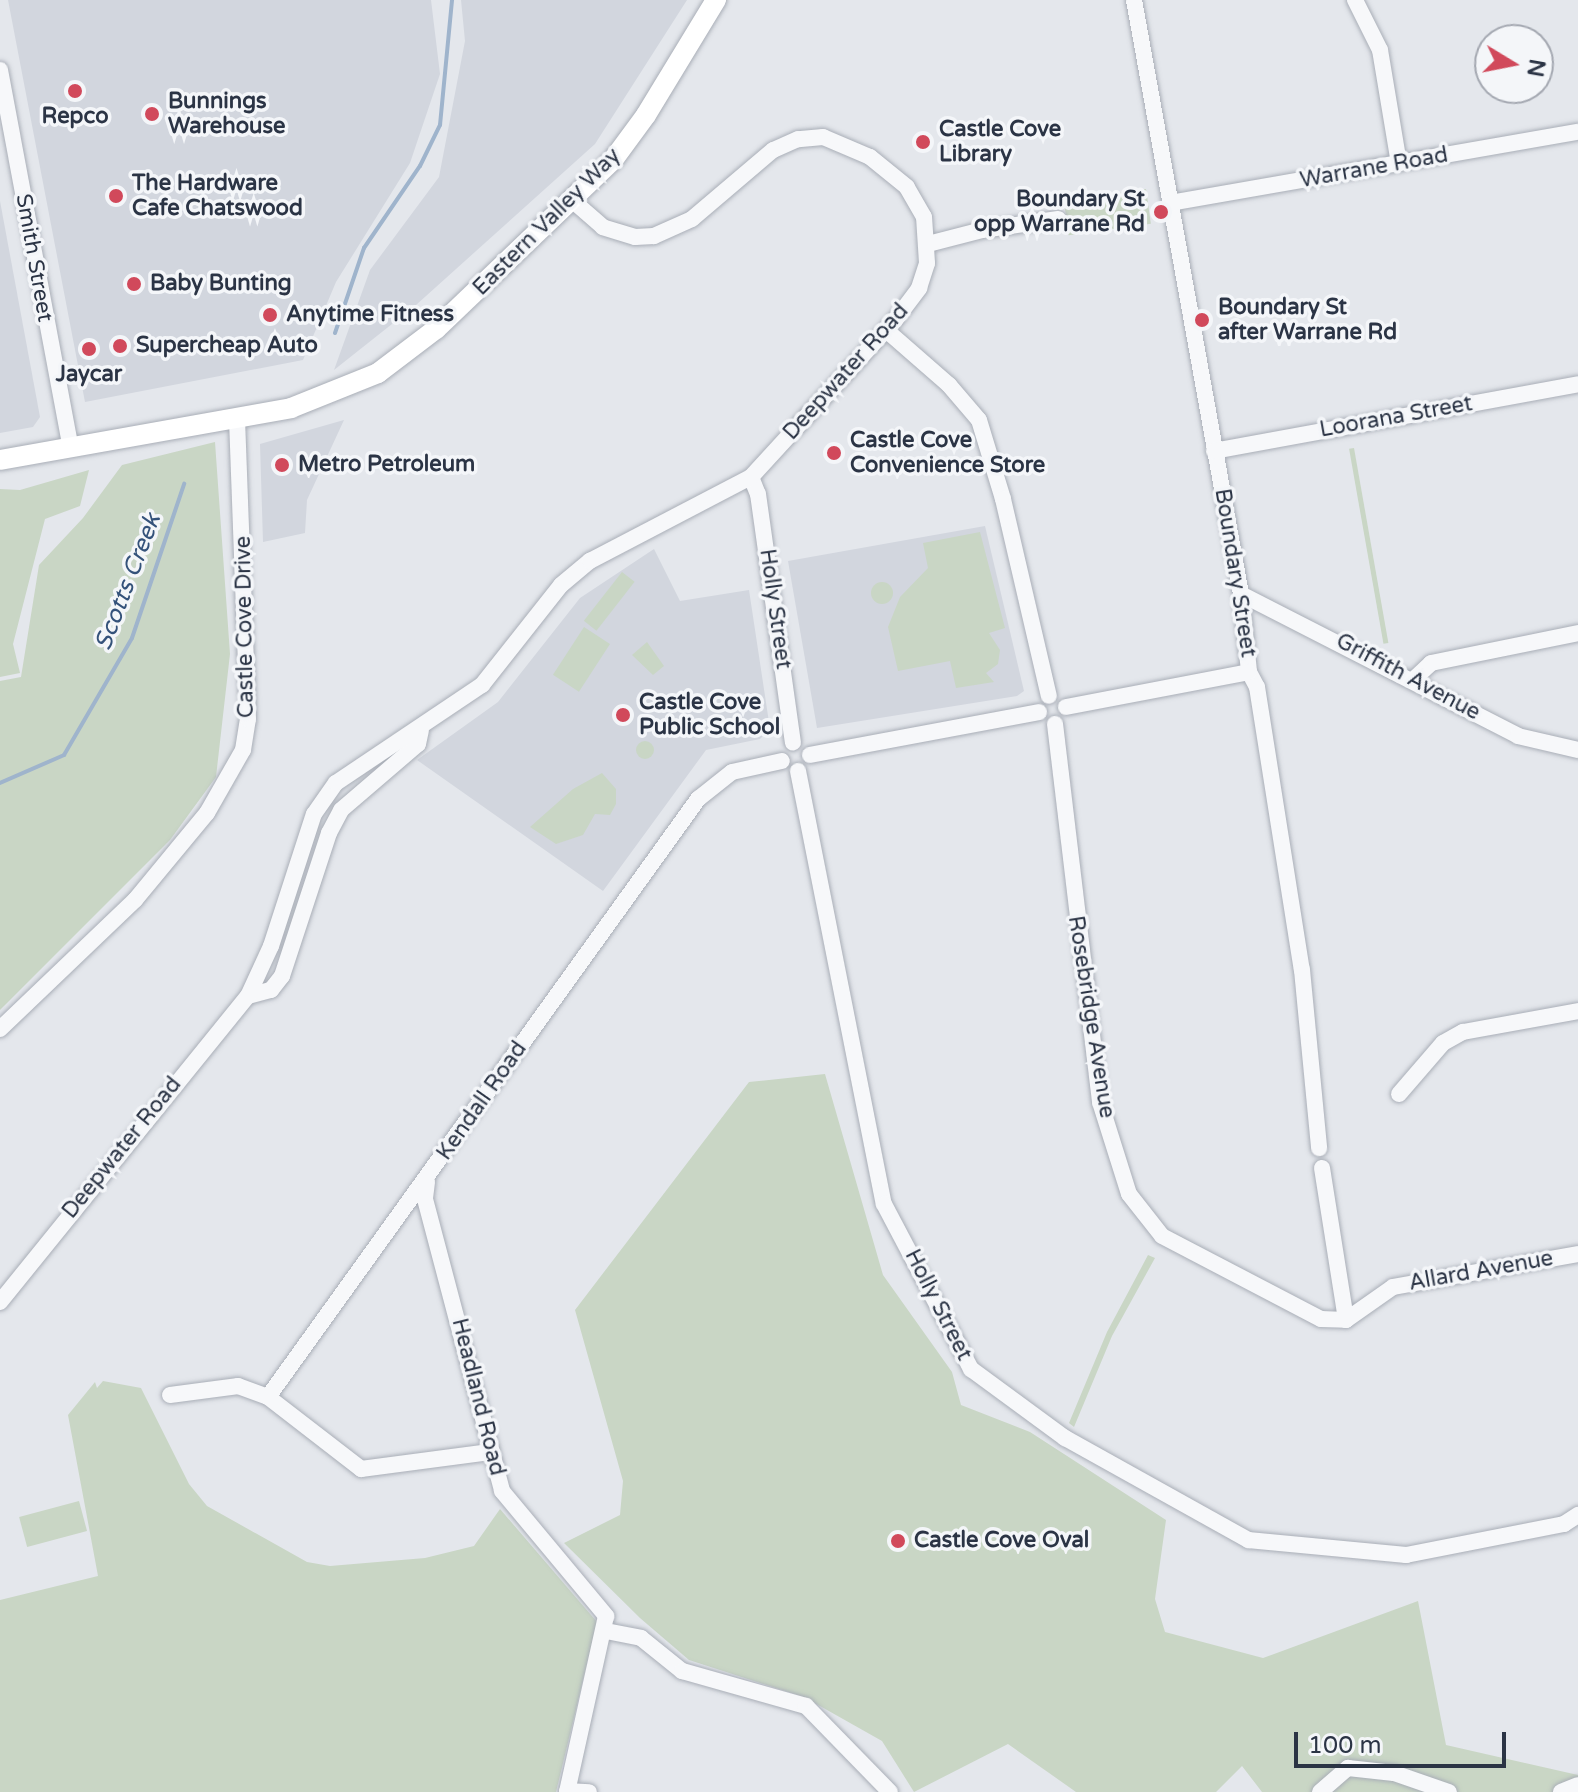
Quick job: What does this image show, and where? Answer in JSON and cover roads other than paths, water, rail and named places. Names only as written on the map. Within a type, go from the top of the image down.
[{"type":"main road","name":"Eastern Valley Way","points":[[0,460],[70,445],[291,408],[378,373],[411,351],[573,201],[646,115],[716,0]]},
{"type":"street","name":"Boundary Street","points":[[1134,0],[1241,594],[1249,672],[1257,687],[1302,970],[1319,1148]]},
{"type":"street","points":[[1355,0],[1380,50],[1399,163]]},
{"type":"street","name":"Smith Street","points":[[0,70],[70,445]]},
{"type":"street","name":"Warrane Road","points":[[1170,203],[1578,132]]},
{"type":"street","name":"Deepwater Road","points":[[248,996],[271,990],[282,976],[324,846],[341,810],[401,762],[418,744],[421,730],[482,685],[561,585],[590,561],[751,477],[886,330],[919,288],[928,244],[917,202],[894,173],[848,145],[823,137],[798,139],[773,150],[692,219],[654,236],[635,237],[603,227],[573,201]]},
{"type":"street","points":[[928,244],[982,230],[1058,219]]},
{"type":"street","points":[[810,755],[1039,712],[1049,696],[1003,499],[979,420],[949,385],[886,330]]},
{"type":"street","name":"Loorana Street","points":[[1214,451],[1578,384]]},
{"type":"street","name":"Castle Cove Drive","points":[[0,1029],[135,900],[207,813],[243,750],[248,719],[237,419]]},
{"type":"street","name":"Holly Street","points":[[751,477],[758,494],[793,743]]},
{"type":"street","name":"Griffith Avenue","points":[[1241,594],[1414,679],[1518,736],[1578,750]]},
{"type":"street","points":[[1414,679],[1431,663],[1578,633]]},
{"type":"street","points":[[1066,707],[1249,672]]},
{"type":"street","points":[[1039,712],[1043,720],[1055,724],[1065,716],[1066,707],[1062,699],[1049,696]]},
{"type":"street","name":"Rosebridge Avenue","points":[[1055,724],[1100,1102],[1129,1194],[1162,1236],[1321,1319],[1346,1320]]},
{"type":"street","name":"Deepwater Road","points":[[0,1302],[248,996],[323,798],[350,771],[410,729],[421,730]]},
{"type":"street","points":[[793,743],[806,746],[810,755],[809,764],[798,771],[782,761],[785,748],[793,743]]},
{"type":"street","name":"Kendall Road","points":[[268,1397],[698,799],[732,772],[782,761]]},
{"type":"street","name":"Holly Street","points":[[798,771],[884,1204],[971,1369],[1065,1438],[1248,1540],[1406,1555],[1564,1524],[1578,1515]]},
{"type":"street","points":[[1399,1094],[1443,1043],[1463,1032],[1578,1011]]},
{"type":"street","points":[[1322,1168],[1346,1320]]},
{"type":"street","name":"Headland Road","points":[[428,1177],[425,1199],[490,1452],[509,1502],[599,1604],[606,1631]]},
{"type":"street","name":"Allard Avenue","points":[[1346,1320],[1393,1287],[1578,1254]]},
{"type":"street","points":[[170,1395],[238,1386],[268,1397],[361,1469],[490,1452]]},
{"type":"street","points":[[589,1792],[567,1792],[606,1631],[641,1638],[692,1675],[806,1706],[890,1792]]},
{"type":"street","points":[[1320,1792],[1348,1768],[1394,1773],[1449,1792]]},
{"type":"street","points":[[1561,1792],[1578,1785]]},
{"type":"waterway","name":"Scotts Creek","points":[[335,333],[364,248],[420,166],[440,125],[452,0]]},
{"type":"waterway","name":"Scotts Creek","points":[[0,783],[64,755],[132,638],[184,484]]},
{"type":"place","name":"Repco","points":[[75,91]]},
{"type":"place","name":"Bunnings Warehouse","points":[[152,114]]},
{"type":"place","name":"Castle Cove Library","points":[[923,142]]},
{"type":"place","name":"The Hardware Cafe Chatswood","points":[[116,196]]},
{"type":"place","name":"Boundary St opp Warrane Rd","points":[[1161,212]]},
{"type":"place","name":"Baby Bunting","points":[[134,284]]},
{"type":"place","name":"Anytime Fitness","points":[[270,315]]},
{"type":"place","name":"Boundary St after Warrane Rd","points":[[1202,320]]},
{"type":"place","name":"Supercheap Auto","points":[[120,346]]},
{"type":"place","name":"Jaycar","points":[[89,349]]},
{"type":"place","name":"Castle Cove Convenience Store","points":[[834,453]]},
{"type":"place","name":"Metro Petroleum","points":[[282,465]]},
{"type":"place","name":"Castle Cove Public School","points":[[623,715]]},
{"type":"place","name":"Castle Cove Oval","points":[[898,1541]]}]
